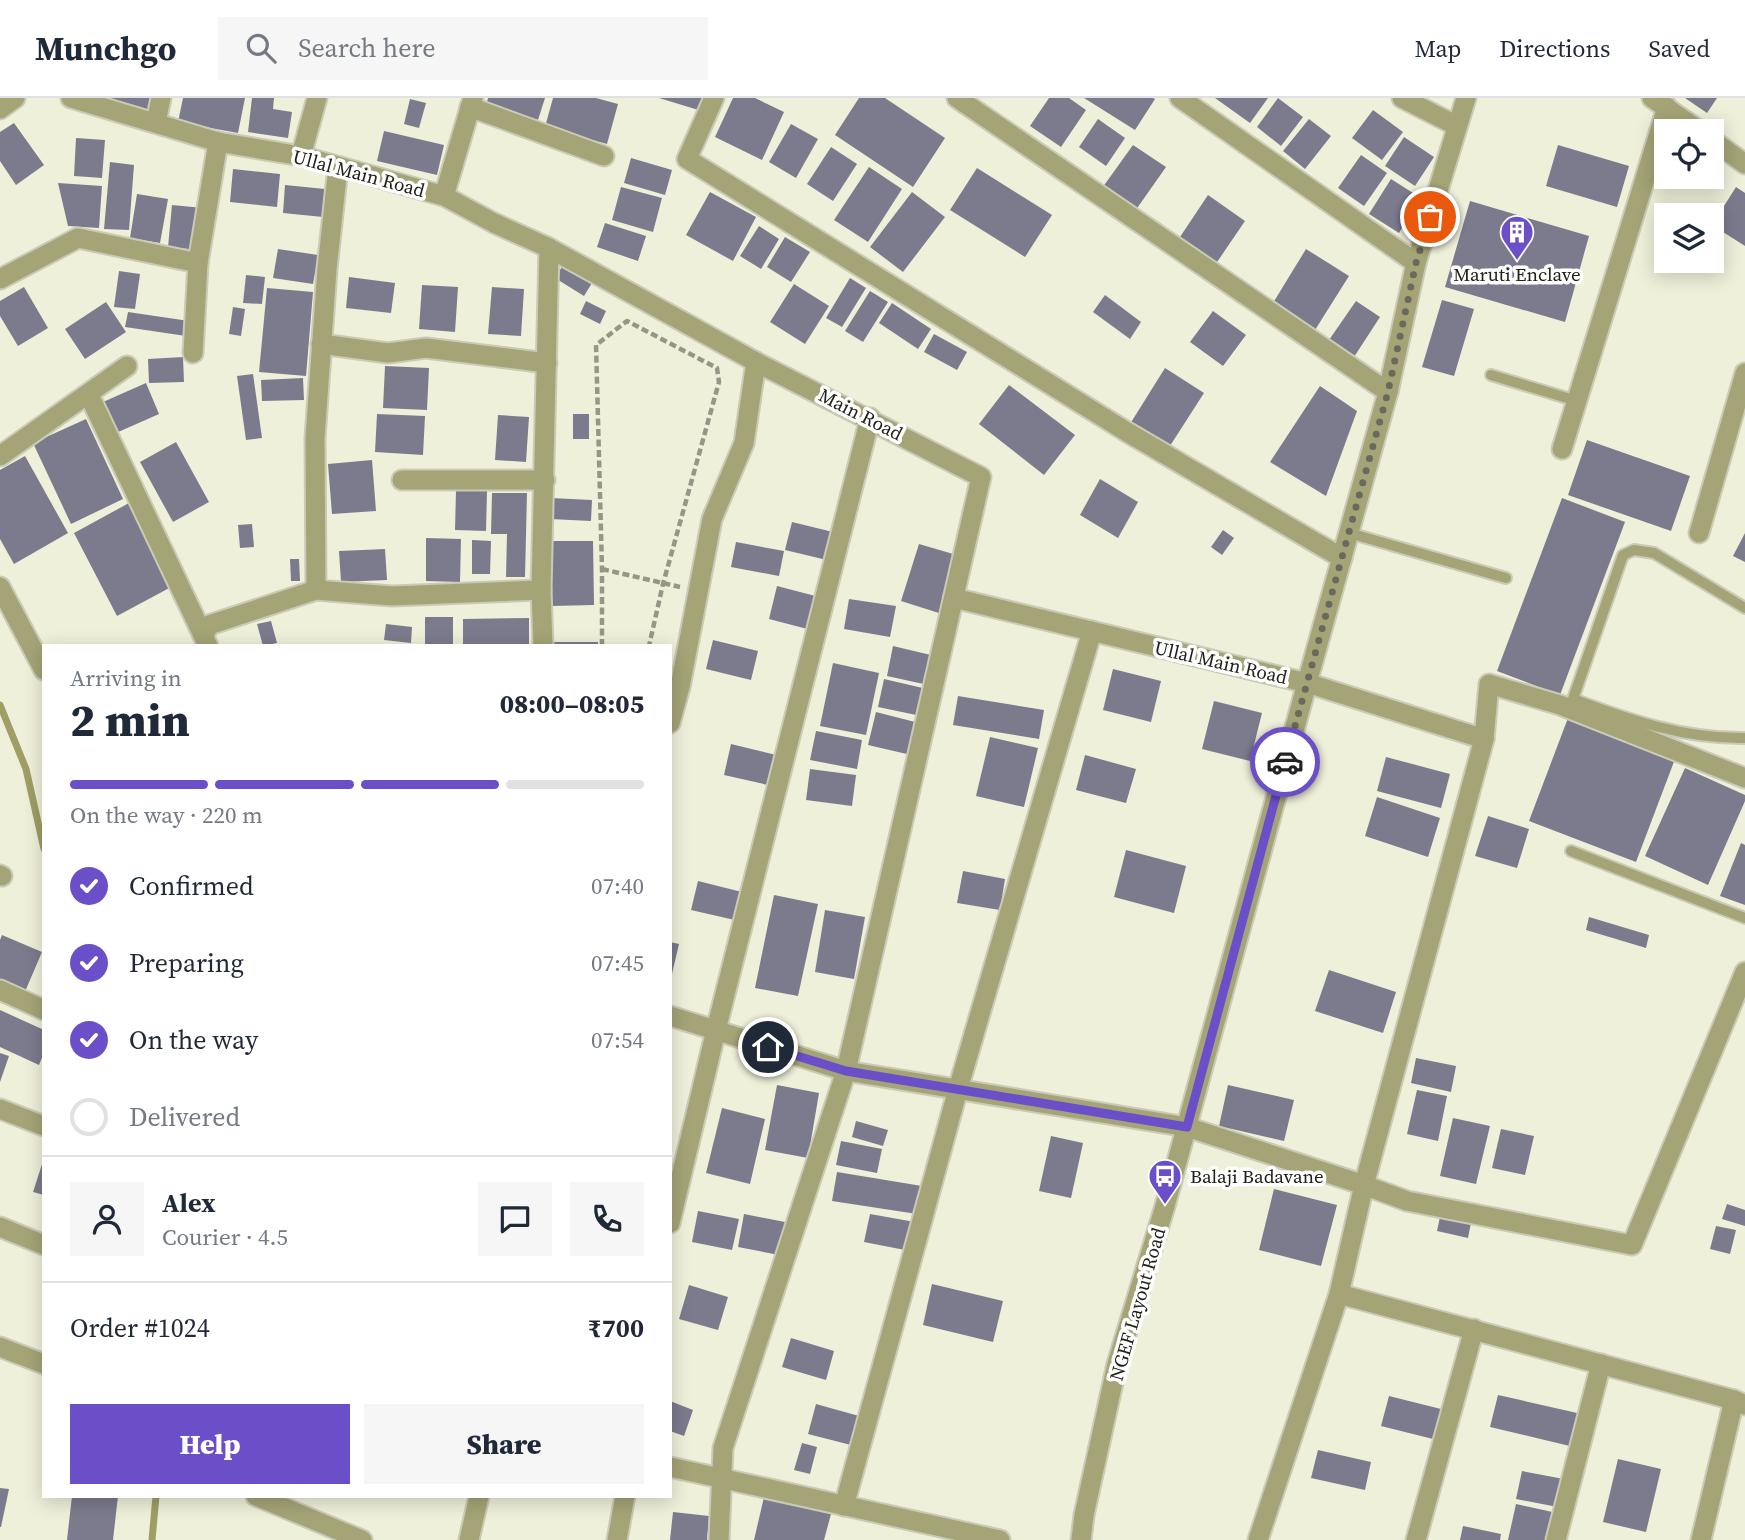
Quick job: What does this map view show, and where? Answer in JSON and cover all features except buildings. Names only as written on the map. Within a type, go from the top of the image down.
[{"type":"street","points":[[0,108],[15,98]]},
{"type":"street","name":"Ullal Main Road","points":[[71,98],[218,142],[301,156],[444,196],[494,223],[550,248],[631,292]]},
{"type":"street","points":[[156,123],[161,98]]},
{"type":"street","points":[[301,156],[317,98]]},
{"type":"street","points":[[714,98],[687,159],[1127,432],[1342,558]]},
{"type":"street","points":[[957,98],[1388,392]]},
{"type":"street","points":[[1180,98],[1416,263]]},
{"type":"street","points":[[1402,98],[1457,126]]},
{"type":"street","name":"NGEF Layout Road","points":[[1081,1540],[1117,1364],[1187,1127],[1388,392],[1416,263],[1466,98]]},
{"type":"street","points":[[444,196],[472,102],[604,156]]},
{"type":"street","points":[[1562,449],[1659,102],[1683,119]]},
{"type":"street","points":[[193,353],[198,263],[218,142]]},
{"type":"street","points":[[1724,149],[1745,164]]},
{"type":"street","points":[[316,590],[315,438],[327,269],[338,167]]},
{"type":"street","points":[[0,279],[78,238],[198,263]]},
{"type":"street","points":[[543,644],[541,590],[550,248]]},
{"type":"street","name":"Main Road","points":[[631,292],[756,362],[981,477],[954,598]]},
{"type":"street","points":[[321,344],[388,353],[426,348],[547,363]]},
{"type":"street","points":[[672,714],[712,519],[744,443],[756,362]]},
{"type":"street","points":[[0,456],[127,366]]},
{"type":"street","points":[[1699,533],[1745,373]]},
{"type":"street","points":[[89,395],[206,641]]},
{"type":"street","points":[[672,1215],[870,418]]},
{"type":"street","points":[[402,480],[545,480]]},
{"type":"street","points":[[0,587],[42,666]]},
{"type":"street","points":[[206,641],[209,625],[316,590],[392,596],[541,590]]},
{"type":"street","points":[[719,1540],[723,1448],[846,1071],[954,598]]},
{"type":"street","name":"Ullal Main Road","points":[[954,598],[1307,683],[1485,739]]},
{"type":"street","points":[[844,1506],[958,1090],[1092,631]]},
{"type":"street","points":[[1258,1540],[1339,1294],[1364,1185],[1485,739],[1489,684],[1560,705],[1745,778]]},
{"type":"street","points":[[672,1017],[846,1071],[1187,1127],[1364,1185],[1407,1202],[1632,1245],[1745,972]]},
{"type":"street","points":[[0,990],[42,1009]]},
{"type":"street","points":[[0,1110],[42,1125]]},
{"type":"street","points":[[0,1227],[42,1244]]},
{"type":"street","points":[[1339,1294],[1740,1403],[1700,1540]]},
{"type":"street","points":[[1416,1540],[1474,1329]]},
{"type":"street","points":[[0,1348],[42,1363]]},
{"type":"street","points":[[1556,1540],[1601,1364]]},
{"type":"street","points":[[672,1467],[1000,1540]]},
{"type":"street","points":[[261,1498],[362,1540]]},
{"type":"street","points":[[469,1540],[479,1498]]},
{"type":"street","points":[[617,1540],[625,1498]]},
{"type":"lane","points":[[1491,374],[1577,401]]},
{"type":"lane","points":[[1349,533],[1506,578]]},
{"type":"lane","points":[[1745,608],[1654,553],[1634,550],[1623,555],[1573,699],[1625,719],[1697,736],[1745,738]]},
{"type":"lane","points":[[1571,851],[1745,918]]},
{"type":"path","points":[[602,644],[596,345],[627,321],[716,368],[719,382],[663,583],[649,644]]},
{"type":"path","points":[[602,569],[698,591]]},
{"type":"waterway","points":[[0,705],[26,769],[42,840]]},
{"type":"waterway","points":[[152,1540],[156,1498]]},
{"type":"way so far","points":[[1285,762],[1388,392],[1416,263],[1430,217]]},
{"type":"place","name":"Maruti Enclave","points":[[1517,262]]},
{"type":"place","name":"Balaji Badavane","points":[[1165,1206]]},
{"type":"route","points":[[768,1047],[846,1071],[1187,1127],[1285,762]]}]
